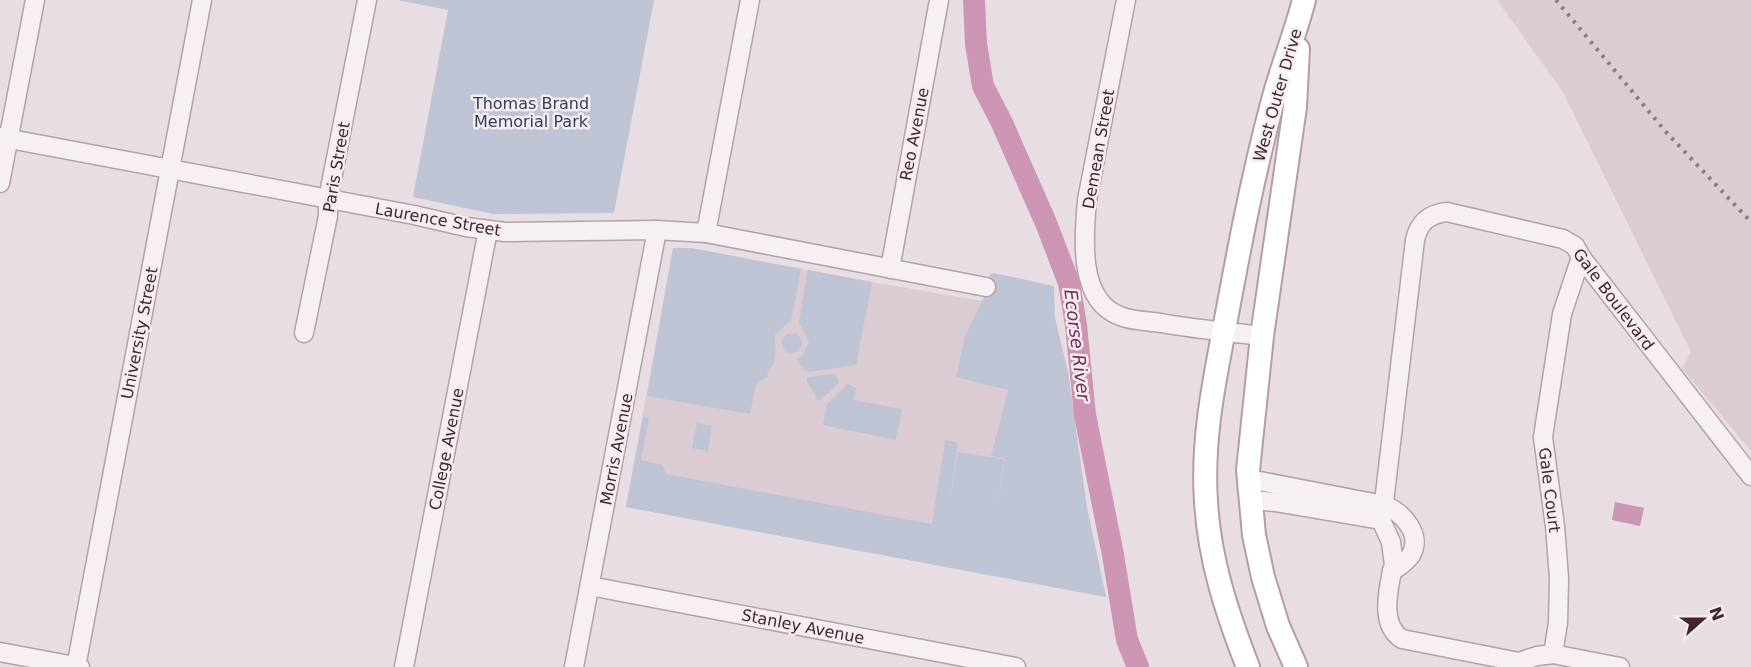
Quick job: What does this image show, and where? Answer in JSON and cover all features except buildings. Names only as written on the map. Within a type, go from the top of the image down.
[{"type":"main road","name":"West Outer Drive","points":[[1248,667],[1232,627],[1217,574],[1206,500],[1207,431],[1212,388],[1251,185],[1273,101],[1302,10]]},
{"type":"main road","name":"West Outer Drive","points":[[1296,667],[1278,626],[1263,577],[1254,535],[1250,490],[1254,400],[1295,107],[1302,10]]},
{"type":"street","points":[[0,183],[4,138],[35,0]]},
{"type":"street","name":"University Street","points":[[77,667],[202,0]]},
{"type":"street","name":"Paris Street","points":[[304,333],[328,216],[328,199],[367,0]]},
{"type":"street","points":[[706,232],[750,0]]},
{"type":"street","name":"Reo Avenue","points":[[890,269],[939,0]]},
{"type":"street","name":"Demean Street","points":[[1126,0],[1087,200],[1084,228],[1085,262],[1089,280],[1097,297],[1106,308],[1121,317],[1224,332]]},
{"type":"street","name":"Laurence Street","points":[[4,138],[488,230],[505,232],[657,230],[706,232],[986,286]]},
{"type":"street","name":"Gale Boulevard","points":[[1382,512],[1417,229],[1429,217],[1447,212],[1563,239],[1575,246],[1581,257],[1751,476]]},
{"type":"street","name":"College Avenue","points":[[404,667],[488,230]]},
{"type":"street","name":"Morris Avenue","points":[[574,667],[657,230]]},
{"type":"street","name":"Gale Court","points":[[1553,654],[1558,623],[1559,578],[1555,526],[1543,437],[1562,314],[1581,257]]},
{"type":"street","points":[[1224,332],[1262,336]]},
{"type":"street","points":[[1250,490],[1275,502],[1400,514],[1408,523],[1415,542],[1410,556],[1392,571],[1387,594],[1387,609],[1393,629],[1402,639],[1519,662],[1553,654],[1620,667]]},
{"type":"street","name":"Stanley Avenue","points":[[590,586],[1016,667]]},
{"type":"street","points":[[0,652],[77,667]]},
{"type":"shaded area","points":[[1497,0],[1751,0],[1751,451],[1682,368],[1691,352],[1563,92]]},
{"type":"shaded area","points":[[673,248],[691,248],[982,301],[1055,318],[1068,372],[1087,508],[1106,597],[626,507]]},
{"type":"shaded area","points":[[1615,502],[1644,508],[1640,526],[1612,520]]},
{"type":"green space","name":"Thomas Brand Memorial Park","points":[[398,0],[654,0],[614,213],[493,214],[413,197],[448,10]]},
{"type":"green space","points":[[673,248],[691,248],[801,269],[791,321],[775,335],[773,364],[767,372],[768,376],[756,385],[750,414],[647,396]]},
{"type":"green space","points":[[808,270],[872,282],[856,365],[809,372],[797,359],[803,355],[809,342],[799,322]]},
{"type":"green space","points":[[990,274],[1054,286],[1055,318],[1068,372],[1087,508],[1106,597],[626,507],[643,416],[649,418],[641,460],[662,465],[666,474],[932,524],[945,440],[958,443],[950,500],[958,452],[1004,459],[998,507],[1005,458],[991,456],[1008,390],[956,377],[965,336],[986,293]]},
{"type":"green space","points":[[792,333],[799,336],[802,343],[799,350],[792,353],[785,350],[782,343],[785,336]]},
{"type":"green space","points":[[835,374],[839,383],[819,401],[807,382],[807,377]]},
{"type":"green space","points":[[848,384],[856,388],[854,400],[902,409],[896,440],[823,425],[827,404]]},
{"type":"green space","points":[[697,423],[712,426],[708,451],[692,448]]},
{"type":"waterway","name":"Ecorse River","points":[[974,0],[976,44],[983,86],[1002,123],[1046,223],[1069,283],[1076,325],[1085,415],[1113,555],[1127,640],[1138,667]]},
{"type":"railway","points":[[1556,0],[1666,132],[1751,222]]}]
